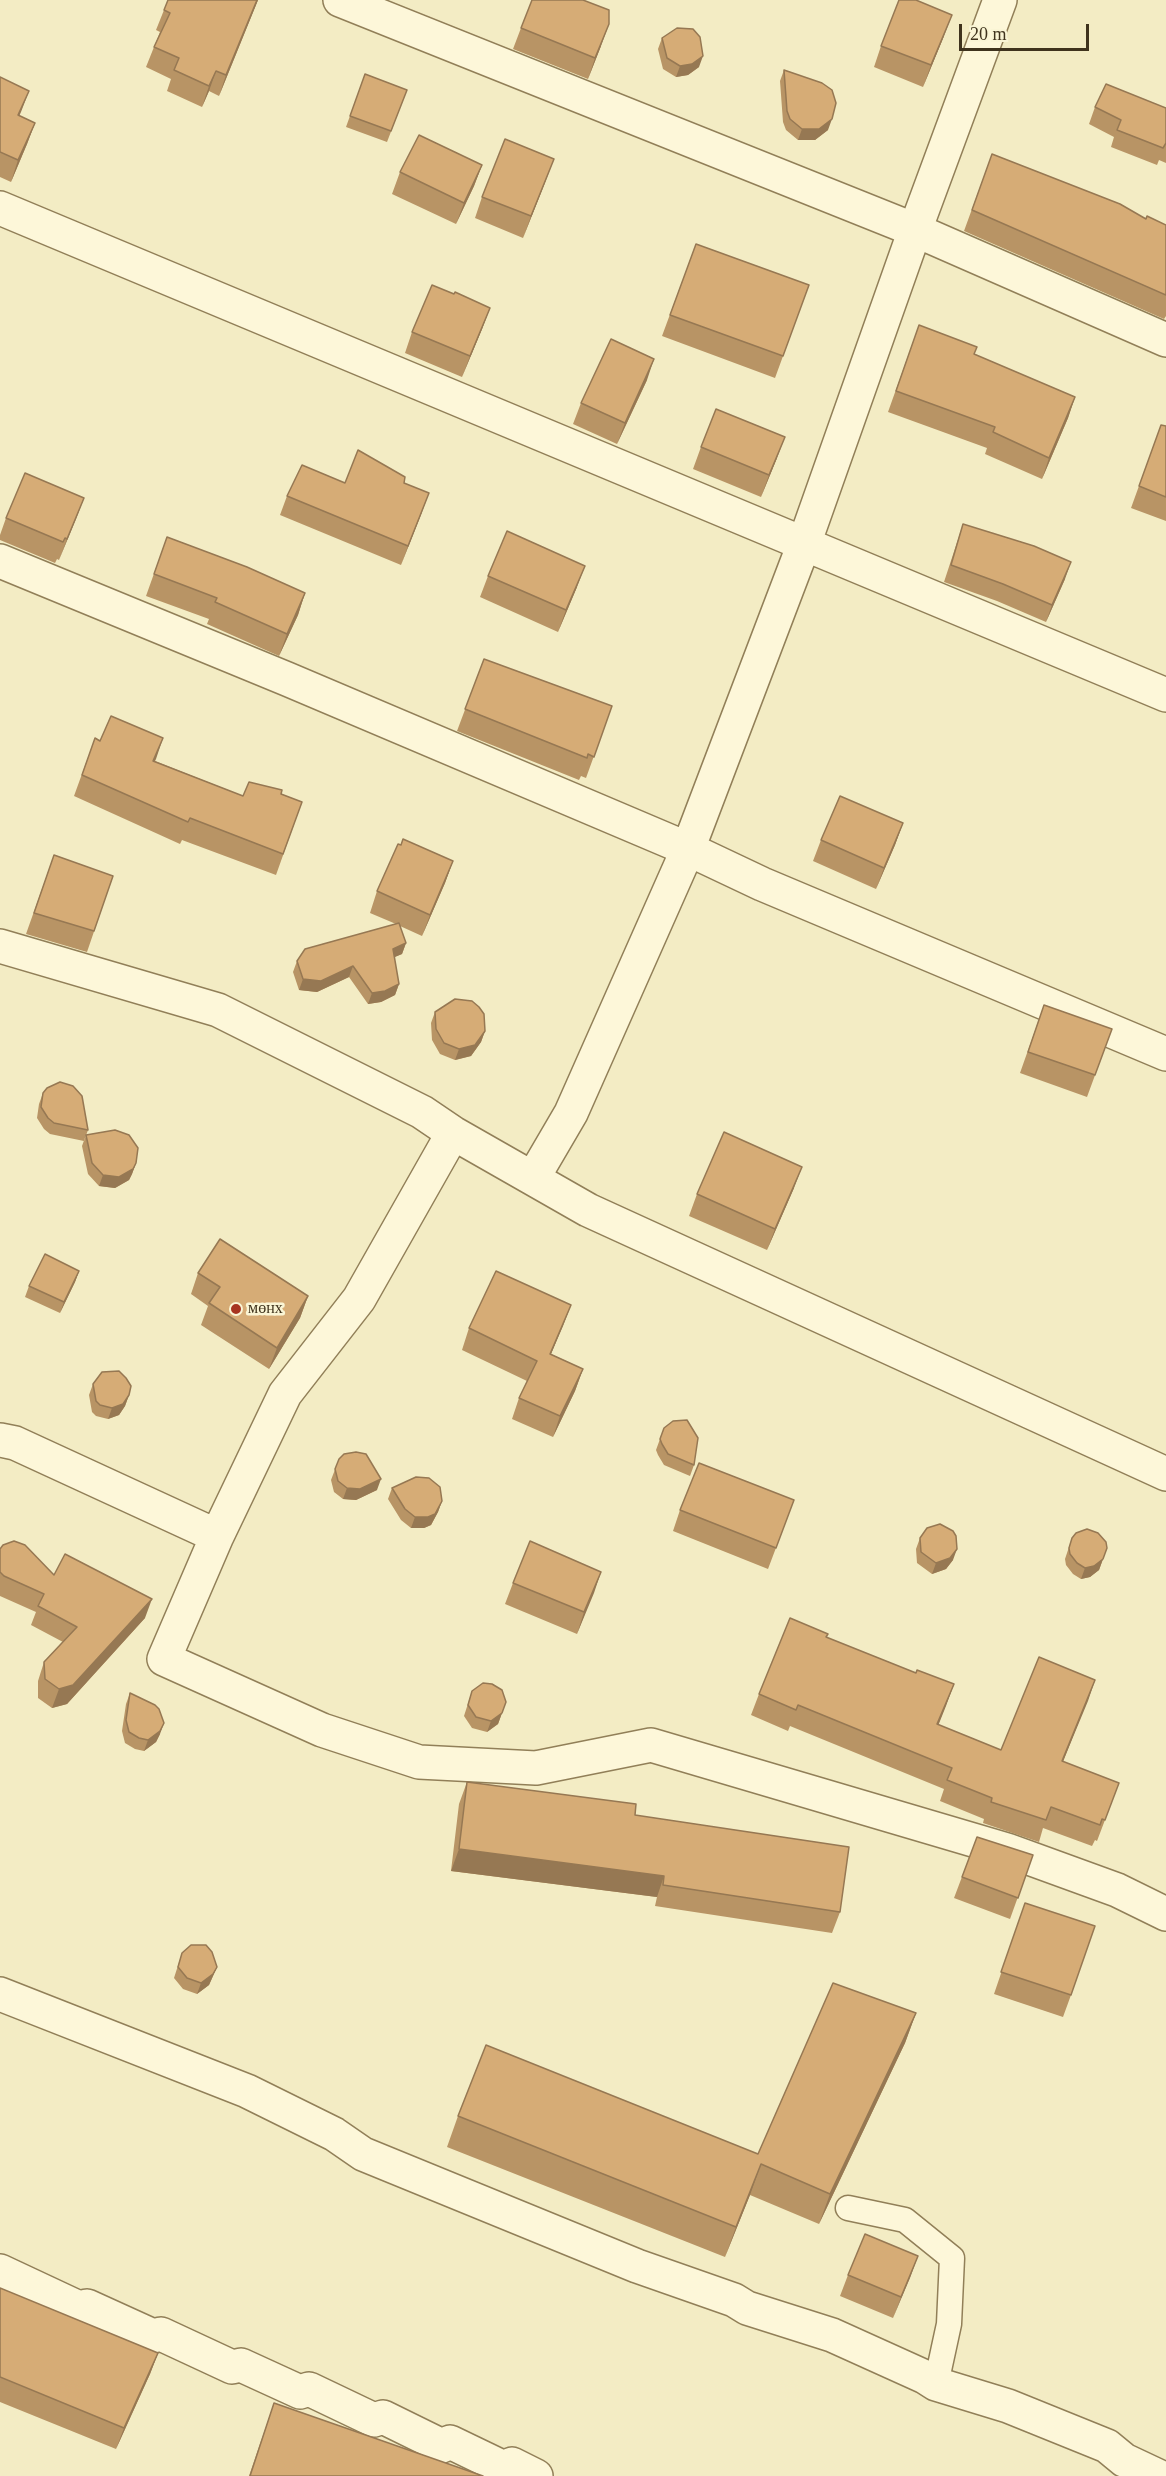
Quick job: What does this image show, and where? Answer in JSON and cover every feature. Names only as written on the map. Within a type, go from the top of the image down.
[{"type":"street","points":[[340,0],[915,230],[1166,340]]},
{"type":"street","points":[[533,1178],[571,1113],[688,849],[804,544],[915,230],[1000,0]]},
{"type":"street","points":[[0,208],[1166,695]]},
{"type":"street","points":[[0,561],[298,684],[688,849],[762,884],[1166,1054]]},
{"type":"street","points":[[0,946],[218,1010],[422,1112],[453,1133],[588,1210],[1166,1474]]},
{"type":"street","points":[[453,1133],[359,1299],[285,1394],[218,1536],[164,1659],[322,1730],[419,1762],[536,1767],[651,1745],[1007,1850],[1118,1890],[1166,1914]]},
{"type":"street","points":[[0,1440],[15,1443],[218,1536]]},
{"type":"street","points":[[0,1994],[247,2091],[334,2134],[363,2154],[637,2266],[734,2300],[747,2308],[832,2335],[936,2384],[1008,2406],[1107,2446],[1124,2460],[1158,2476]]},
{"type":"street","points":[[0,2271],[79,2308],[87,2306],[153,2336],[161,2334],[232,2367],[241,2364],[300,2392],[309,2389],[374,2420],[383,2417],[442,2446],[450,2442],[504,2468],[512,2464],[536,2476]]},
{"type":"lane","points":[[848,2208],[905,2220],[952,2258],[949,2324],[936,2384]]},
{"type":"building","points":[[168,0],[257,0],[226,75],[216,71],[209,86],[174,70],[179,58],[154,47],[170,13],[164,10]]},
{"type":"building","points":[[532,0],[583,0],[609,10],[609,24],[595,58],[521,28]]},
{"type":"building","points":[[899,0],[916,0],[952,15],[931,65],[881,46]]},
{"type":"building","points":[[677,28],[693,29],[700,37],[703,56],[692,64],[680,66],[667,58],[662,38]]},
{"type":"building","points":[[784,70],[822,83],[832,90],[836,103],[832,119],[819,129],[802,129],[790,119],[787,111]]},
{"type":"building","points":[[365,74],[407,90],[391,131],[350,116]]},
{"type":"building","points":[[0,77],[29,91],[18,115],[35,123],[18,160],[0,152]]},
{"type":"building","points":[[1106,84],[1166,108],[1166,143],[1163,148],[1117,130],[1121,120],[1095,107]]},
{"type":"building","points":[[419,135],[482,165],[464,203],[400,172]]},
{"type":"building","points":[[505,139],[554,159],[531,216],[482,197]]},
{"type":"building","points":[[992,154],[1120,204],[1146,219],[1147,216],[1166,225],[1166,295],[972,210]]},
{"type":"building","points":[[696,244],[809,285],[783,356],[670,315]]},
{"type":"building","points":[[432,285],[454,294],[455,292],[490,308],[470,356],[412,332]]},
{"type":"building","points":[[919,325],[977,347],[974,354],[1075,397],[1049,458],[993,432],[995,427],[896,391]]},
{"type":"building","points":[[611,339],[654,359],[625,423],[581,403]]},
{"type":"building","points":[[716,409],[785,437],[769,475],[701,447]]},
{"type":"building","points":[[1161,425],[1166,426],[1166,497],[1139,486]]},
{"type":"building","points":[[358,450],[405,477],[404,483],[429,493],[408,546],[287,496],[302,465],[345,483]]},
{"type":"building","points":[[25,473],[84,498],[67,539],[65,538],[63,542],[6,518]]},
{"type":"building","points":[[963,524],[1034,546],[1071,562],[1052,605],[951,565]]},
{"type":"building","points":[[507,531],[585,566],[566,610],[488,576]]},
{"type":"building","points":[[167,537],[247,567],[305,593],[287,634],[215,602],[217,598],[154,574]]},
{"type":"building","points":[[484,659],[612,706],[594,757],[588,754],[587,758],[465,709]]},
{"type":"building","points":[[111,716],[163,738],[153,761],[243,796],[249,782],[282,790],[281,794],[302,802],[283,854],[190,818],[188,822],[82,775],[95,738],[100,741]]},
{"type":"building","points":[[840,796],[903,823],[884,868],[821,840]]},
{"type":"building","points":[[403,839],[453,861],[430,915],[377,891],[398,844],[401,845]]},
{"type":"building","points":[[54,855],[113,876],[94,931],[34,913]]},
{"type":"building","points":[[399,923],[406,943],[393,949],[399,984],[385,991],[372,993],[353,966],[321,981],[303,979],[297,961],[305,949]]},
{"type":"building","points":[[455,999],[472,1001],[484,1014],[485,1031],[475,1045],[459,1049],[444,1043],[436,1029],[435,1012]]},
{"type":"building","points":[[1044,1005],[1112,1029],[1095,1075],[1028,1052]]},
{"type":"building","points":[[60,1082],[73,1086],[82,1096],[88,1130],[54,1123],[41,1107],[43,1093],[47,1088]]},
{"type":"building","points":[[115,1130],[129,1135],[138,1148],[133,1169],[119,1177],[103,1175],[92,1163],[86,1135]]},
{"type":"building","points":[[724,1132],[802,1167],[775,1229],[697,1194]]},
{"type":"building","points":[[220,1239],[308,1296],[277,1348],[209,1303],[220,1287],[198,1273]]},
{"type":"building","points":[[45,1254],[79,1271],[64,1302],[29,1286]]},
{"type":"building","points":[[496,1271],[571,1305],[550,1354],[583,1369],[560,1416],[519,1398],[537,1361],[469,1328]]},
{"type":"building","points":[[119,1371],[131,1386],[129,1395],[123,1404],[112,1408],[100,1405],[96,1401],[93,1384],[102,1372]]},
{"type":"building","points":[[687,1420],[698,1438],[694,1465],[668,1454],[660,1439],[664,1428],[673,1421]]},
{"type":"building","points":[[356,1452],[366,1454],[381,1479],[360,1489],[347,1488],[338,1481],[335,1469],[344,1454]]},
{"type":"building","points":[[699,1463],[794,1500],[776,1548],[680,1510]]},
{"type":"building","points":[[416,1477],[429,1478],[440,1487],[442,1501],[435,1514],[428,1517],[415,1517],[405,1509],[392,1488]]},
{"type":"building","points":[[940,1524],[953,1531],[956,1536],[957,1549],[950,1558],[936,1563],[921,1552],[920,1538],[927,1528]]},
{"type":"building","points":[[1087,1529],[1098,1533],[1106,1542],[1107,1548],[1103,1559],[1094,1566],[1085,1568],[1077,1563],[1070,1554],[1069,1548],[1076,1533]]},
{"type":"building","points":[[14,1541],[25,1545],[54,1575],[65,1554],[152,1599],[73,1685],[59,1689],[45,1679],[44,1662],[77,1627],[38,1606],[44,1594],[0,1572],[0,1549],[3,1545]]},
{"type":"building","points":[[530,1541],[601,1572],[584,1612],[513,1583]]},
{"type":"building","points":[[790,1618],[828,1634],[826,1637],[916,1673],[917,1670],[954,1684],[937,1724],[1001,1750],[1039,1657],[1095,1680],[1062,1761],[1119,1783],[1105,1820],[1102,1819],[1100,1825],[1051,1807],[1046,1820],[991,1802],[992,1798],[947,1780],[952,1768],[798,1705],[796,1710],[759,1694]]},
{"type":"building","points":[[483,1683],[492,1684],[502,1690],[506,1702],[502,1713],[491,1721],[476,1717],[468,1705],[472,1691]]},
{"type":"building","points":[[130,1693],[159,1709],[164,1723],[160,1731],[148,1740],[129,1732],[126,1720]]},
{"type":"building","points":[[467,1782],[636,1804],[635,1815],[849,1847],[840,1912],[663,1885],[664,1876],[459,1849]]},
{"type":"building","points":[[977,1837],[1033,1855],[1018,1898],[962,1877]]},
{"type":"building","points":[[1025,1903],[1095,1926],[1071,1995],[1001,1972]]},
{"type":"building","points":[[191,1945],[206,1945],[212,1952],[217,1967],[213,1974],[201,1983],[187,1978],[178,1967],[182,1953]]},
{"type":"building","points":[[833,1983],[916,2013],[830,2194],[761,2164],[736,2227],[458,2116],[486,2045],[758,2154]]},
{"type":"building","points":[[865,2234],[918,2256],[901,2297],[848,2275]]},
{"type":"building","points":[[0,2288],[158,2353],[124,2428],[0,2377]]},
{"type":"building","points":[[274,2403],[483,2476],[250,2476]]},
{"type":"place","name":"мөнх","points":[[236,1309]]}]
